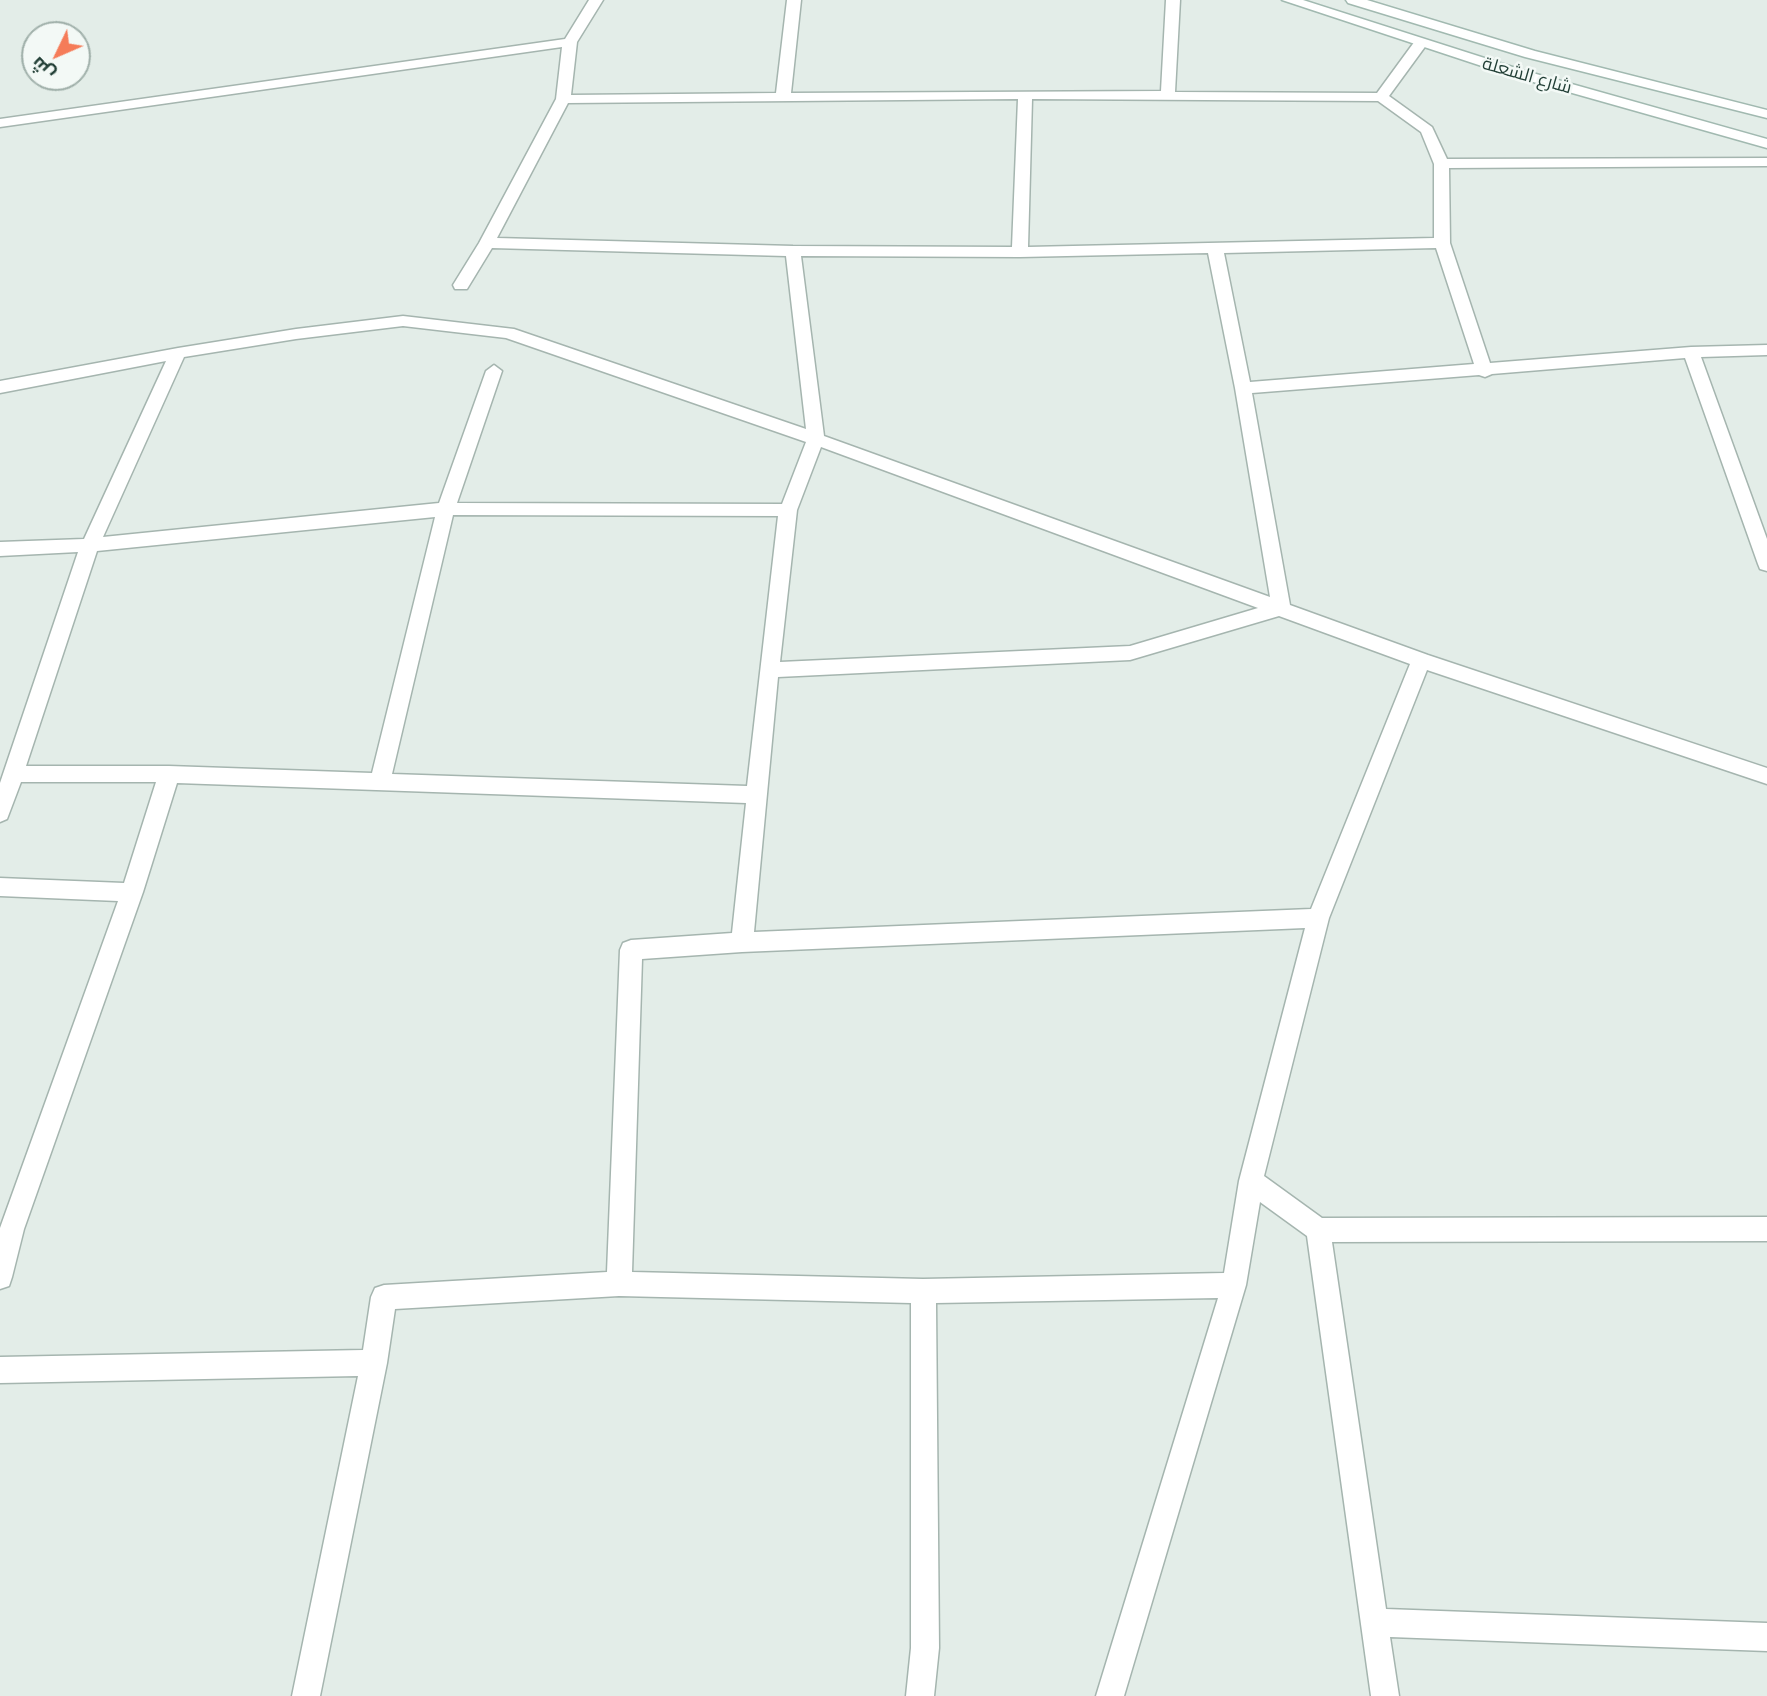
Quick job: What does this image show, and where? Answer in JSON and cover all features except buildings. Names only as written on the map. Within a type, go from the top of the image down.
[{"type":"street","points":[[461,285],[487,243],[564,99],[570,41],[596,0]]},
{"type":"street","points":[[783,98],[794,0]]},
{"type":"street","points":[[1168,97],[1173,0]]},
{"type":"street","name":"شارع الشعلة","points":[[1289,0],[1420,44],[1767,144]]},
{"type":"street","name":"شارع الشعلة","points":[[1353,0],[1530,54],[1767,114]]},
{"type":"street","points":[[0,123],[570,41]]},
{"type":"street","points":[[1381,97],[1420,44]]},
{"type":"street","points":[[564,99],[1025,95],[1381,97],[1427,130],[1441,164],[1442,243],[1485,370]]},
{"type":"street","points":[[1020,252],[1025,95]]},
{"type":"street","points":[[1441,164],[1767,162]]},
{"type":"street","points":[[487,243],[793,251],[1020,252],[1442,243]]},
{"type":"street","points":[[1214,249],[1243,388],[1281,608]]},
{"type":"street","points":[[742,943],[788,510],[816,439],[793,251]]},
{"type":"street","points":[[0,387],[178,353],[403,321],[508,333],[816,439],[1421,660],[1767,776]]},
{"type":"street","points":[[1243,388],[1690,352],[1767,350]]},
{"type":"street","points":[[1690,352],[1762,533],[1767,564]]},
{"type":"street","points":[[0,813],[90,545],[178,353]]},
{"type":"street","points":[[380,782],[446,509],[494,371]]},
{"type":"street","points":[[0,549],[90,545],[446,509],[788,510]]},
{"type":"street","points":[[769,670],[1130,653],[1281,608]]},
{"type":"street","points":[[1110,1696],[1234,1285],[1251,1181],[1318,918],[1421,660]]},
{"type":"street","points":[[13,774],[169,774],[758,795]]},
{"type":"street","points":[[0,1277],[6,1230],[132,892],[169,774]]},
{"type":"street","points":[[0,887],[132,892]]},
{"type":"street","points":[[619,1284],[631,950],[1318,918]]},
{"type":"street","points":[[1251,1181],[1318,1230],[1767,1229]]},
{"type":"street","points":[[1318,1230],[1385,1696]]},
{"type":"street","points":[[306,1696],[374,1363],[384,1297],[619,1284],[923,1291],[1234,1285]]},
{"type":"street","points":[[920,1696],[926,1648],[923,1291]]},
{"type":"street","points":[[0,1370],[374,1363]]},
{"type":"street","points":[[1374,1622],[1767,1637]]}]
